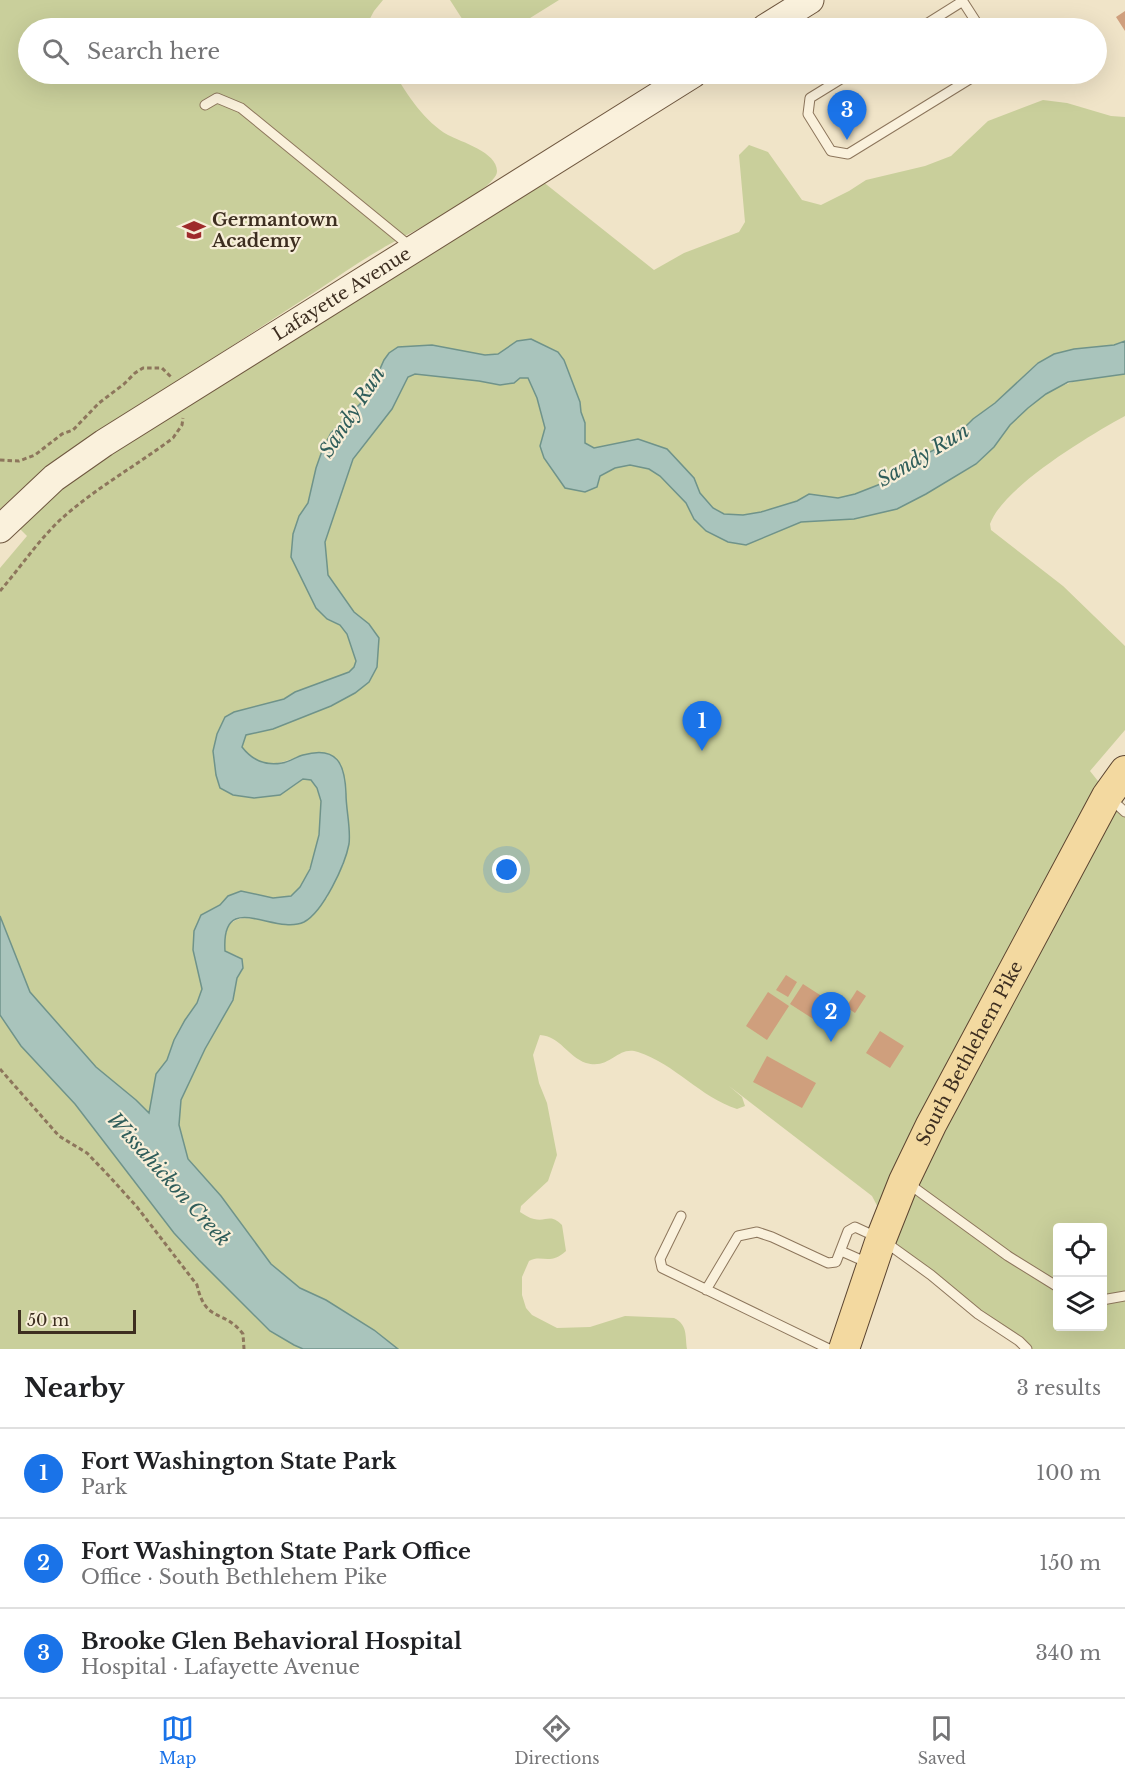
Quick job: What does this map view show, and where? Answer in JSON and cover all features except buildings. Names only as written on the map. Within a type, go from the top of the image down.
[{"type":"main road","points":[[781,18],[810,0]]},
{"type":"main road","name":"Lafayette Avenue","points":[[0,530],[54,478],[104,443],[677,84]]},
{"type":"main road","name":"South Bethlehem Pike","points":[[844,1349],[904,1181],[931,1125],[1116,804],[1125,771]]},
{"type":"lane","points":[[936,18],[963,1],[974,18]]},
{"type":"lane","points":[[833,84],[810,98],[808,114],[831,151],[848,154],[962,84]]},
{"type":"lane","points":[[205,105],[217,98],[241,108],[413,249]]},
{"type":"lane","points":[[904,1181],[1008,1256],[1053,1284]]},
{"type":"lane","points":[[681,1216],[660,1258],[662,1268],[829,1349]]},
{"type":"lane","points":[[706,1290],[738,1236],[757,1232],[828,1263],[836,1262],[848,1231],[855,1227],[877,1252]]},
{"type":"lane","points":[[841,1251],[877,1252],[931,1275],[978,1314],[1019,1341],[1027,1349]]},
{"type":"lane","points":[[1107,1299],[1125,1296]]},
{"type":"path","points":[[0,460],[19,461],[35,455],[62,434],[72,430],[99,403],[143,368],[153,366],[162,368],[175,384]]},
{"type":"path","points":[[0,591],[34,547],[69,513],[173,438],[182,425],[183,415]]},
{"type":"path","points":[[0,1070],[59,1136],[87,1153],[137,1208],[198,1285],[206,1308],[213,1314],[228,1319],[243,1334],[244,1349]]},
{"type":"green space","name":"Germantown Academy","points":[[0,0],[383,0],[370,18],[18,18],[18,84],[401,84],[424,116],[448,135],[485,153],[495,164],[497,171],[493,179],[482,190],[466,201],[366,258],[57,459],[0,509]]},
{"type":"green space","points":[[450,0],[559,0],[530,18],[462,18]]},
{"type":"green space","points":[[1043,100],[1067,103],[1111,116],[1125,117],[1125,341],[1037,363],[950,442],[900,468],[960,473],[982,459],[1022,412],[1048,393],[1091,377],[1125,374],[1125,416],[1070,449],[1029,479],[998,510],[990,524],[991,530],[1063,586],[1125,646],[1125,730],[1090,771],[1125,815],[1125,1349],[1031,1349],[898,1245],[872,1196],[729,1086],[742,1097],[745,1106],[737,1109],[724,1104],[664,1064],[638,1052],[625,1052],[602,1063],[586,1063],[553,1039],[540,1035],[533,1055],[539,1083],[547,1103],[557,1155],[548,1181],[521,1206],[520,1212],[538,1220],[558,1221],[562,1225],[566,1251],[555,1258],[529,1261],[522,1277],[522,1295],[526,1308],[532,1315],[557,1328],[590,1327],[625,1316],[674,1318],[684,1327],[687,1349],[398,1349],[374,1330],[326,1300],[300,1288],[271,1264],[221,1196],[188,1159],[179,1125],[181,1100],[205,1049],[233,1000],[237,978],[243,969],[237,956],[225,951],[225,936],[229,926],[242,918],[284,924],[327,898],[344,864],[346,790],[302,755],[270,763],[256,759],[249,754],[242,747],[246,735],[270,729],[245,710],[233,795],[270,796],[295,786],[303,779],[311,780],[318,789],[321,800],[321,823],[315,851],[305,878],[292,895],[279,899],[228,896],[220,905],[201,915],[193,950],[202,989],[197,1003],[174,1040],[167,1060],[156,1074],[149,1114],[136,1100],[96,1067],[30,992],[0,916],[0,568],[27,536],[19,528],[46,496],[542,181],[654,270],[684,253],[739,232],[745,222],[739,155],[749,145],[768,152],[802,200],[821,205],[866,180],[925,166],[951,156],[988,121]]},
{"type":"green space","points":[[0,1015],[21,1046],[75,1104],[174,1233],[270,1331],[303,1349],[0,1349]]},
{"type":"water","points":[[531,339],[558,352],[564,360],[580,402],[585,423],[585,443],[594,448],[638,439],[667,449],[694,478],[700,493],[713,508],[724,514],[743,515],[761,512],[797,501],[809,494],[838,498],[883,483],[902,466],[950,442],[1038,363],[1054,354],[1074,349],[1114,345],[1125,341],[1125,374],[1068,382],[1046,394],[1010,425],[994,447],[976,464],[897,509],[854,519],[801,522],[746,545],[728,542],[706,531],[694,519],[686,503],[660,476],[649,469],[630,465],[615,468],[600,476],[597,487],[585,492],[565,488],[544,458],[540,446],[545,428],[537,398],[528,378],[520,378],[514,383],[500,385],[415,374],[408,377],[392,409],[353,459],[325,542],[328,575],[354,612],[369,624],[379,638],[377,667],[369,682],[355,693],[331,706],[273,729],[246,735],[242,747],[255,759],[270,764],[315,753],[332,755],[337,760],[344,774],[349,832],[347,853],[326,898],[304,922],[292,925],[240,918],[231,922],[226,932],[225,951],[242,959],[243,968],[237,978],[233,1000],[205,1049],[181,1100],[179,1125],[188,1159],[221,1196],[271,1264],[300,1288],[326,1300],[374,1330],[398,1349],[303,1349],[270,1331],[199,1260],[174,1233],[75,1104],[21,1046],[0,1015],[0,916],[30,992],[96,1067],[149,1113],[156,1074],[167,1060],[174,1040],[197,1003],[202,989],[193,950],[194,931],[201,915],[220,905],[228,896],[241,891],[273,898],[291,896],[300,887],[310,869],[319,835],[321,801],[317,788],[311,780],[303,779],[280,795],[254,798],[233,795],[220,788],[213,751],[217,734],[225,717],[234,712],[284,699],[295,692],[349,672],[354,667],[356,661],[347,634],[340,625],[327,619],[316,608],[291,557],[293,534],[299,516],[308,503],[323,448],[331,433],[360,404],[371,389],[389,353],[398,347],[432,345],[485,355],[498,354],[517,341]]},
{"type":"place","name":"Brooke Glen Behavioral Hospital","points":[[847,140]]},
{"type":"place","name":"Germantown Academy","points":[[194,230]]},
{"type":"place","name":"Fort Washington State Park","points":[[702,751]]},
{"type":"place","name":"Fort Washington State Park Office","points":[[831,1042]]},
{"type":"water label","name":"Sandy Run","points":[[352,412]]},
{"type":"water label","name":"Sandy Run","points":[[923,455]]},
{"type":"water label","name":"Wissahickon Creek","points":[[169,1179]]}]
